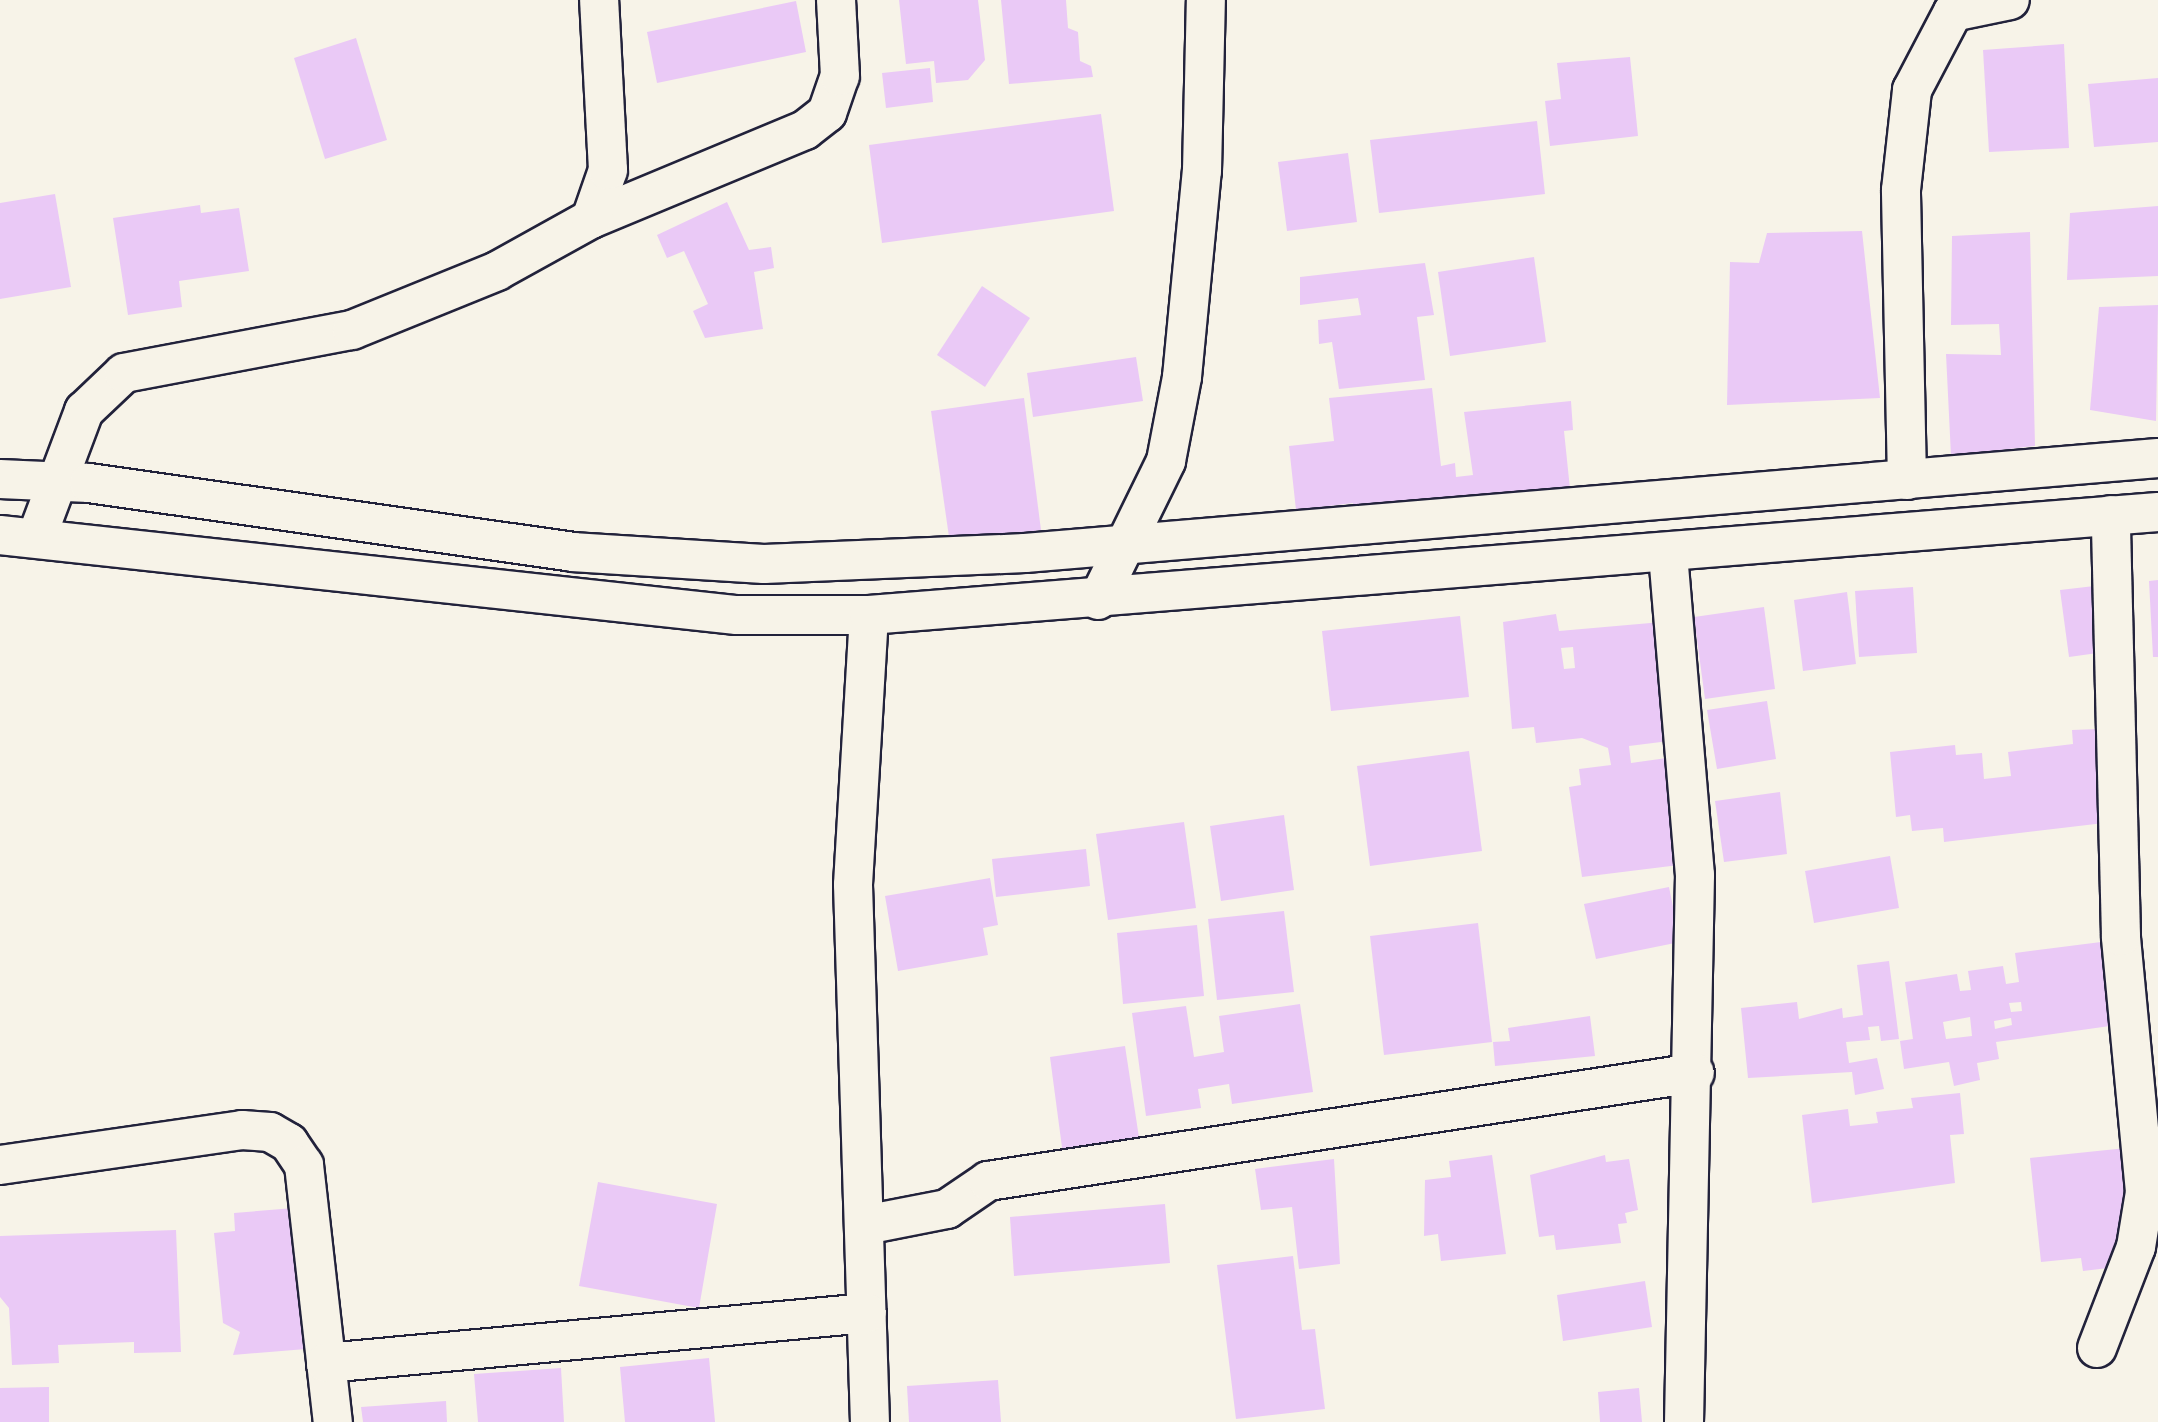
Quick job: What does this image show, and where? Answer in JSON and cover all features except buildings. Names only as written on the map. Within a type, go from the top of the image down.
[{"type":"street","points":[[591,219],[608,170],[599,0]]},
{"type":"street","points":[[836,0],[840,76],[827,114],[805,130],[591,219],[497,271],[352,330],[124,373],[84,411],[53,481],[19,536],[737,615],[869,614],[1098,600],[2158,512]]},
{"type":"street","points":[[1098,600],[1132,540],[1166,461],[1182,377],[1202,171],[1206,0]]},
{"type":"street","points":[[1907,480],[1901,190],[1912,90],[1953,12],[2010,0]]},
{"type":"street","points":[[0,479],[53,481],[572,552],[764,564],[1025,553],[1132,540],[2158,458]]},
{"type":"street","points":[[2097,1348],[2149,1219],[2142,1125],[2121,936],[2111,515]]},
{"type":"street","points":[[1668,554],[1695,875],[1696,1073],[1684,1422]]},
{"type":"street","points":[[869,614],[853,886],[870,1422]]},
{"type":"street","points":[[865,1225],[947,1209],[988,1181],[1696,1073]]},
{"type":"street","points":[[0,1165],[242,1130],[270,1132],[289,1143],[304,1165],[333,1422]]},
{"type":"street","points":[[326,1363],[867,1313]]}]
